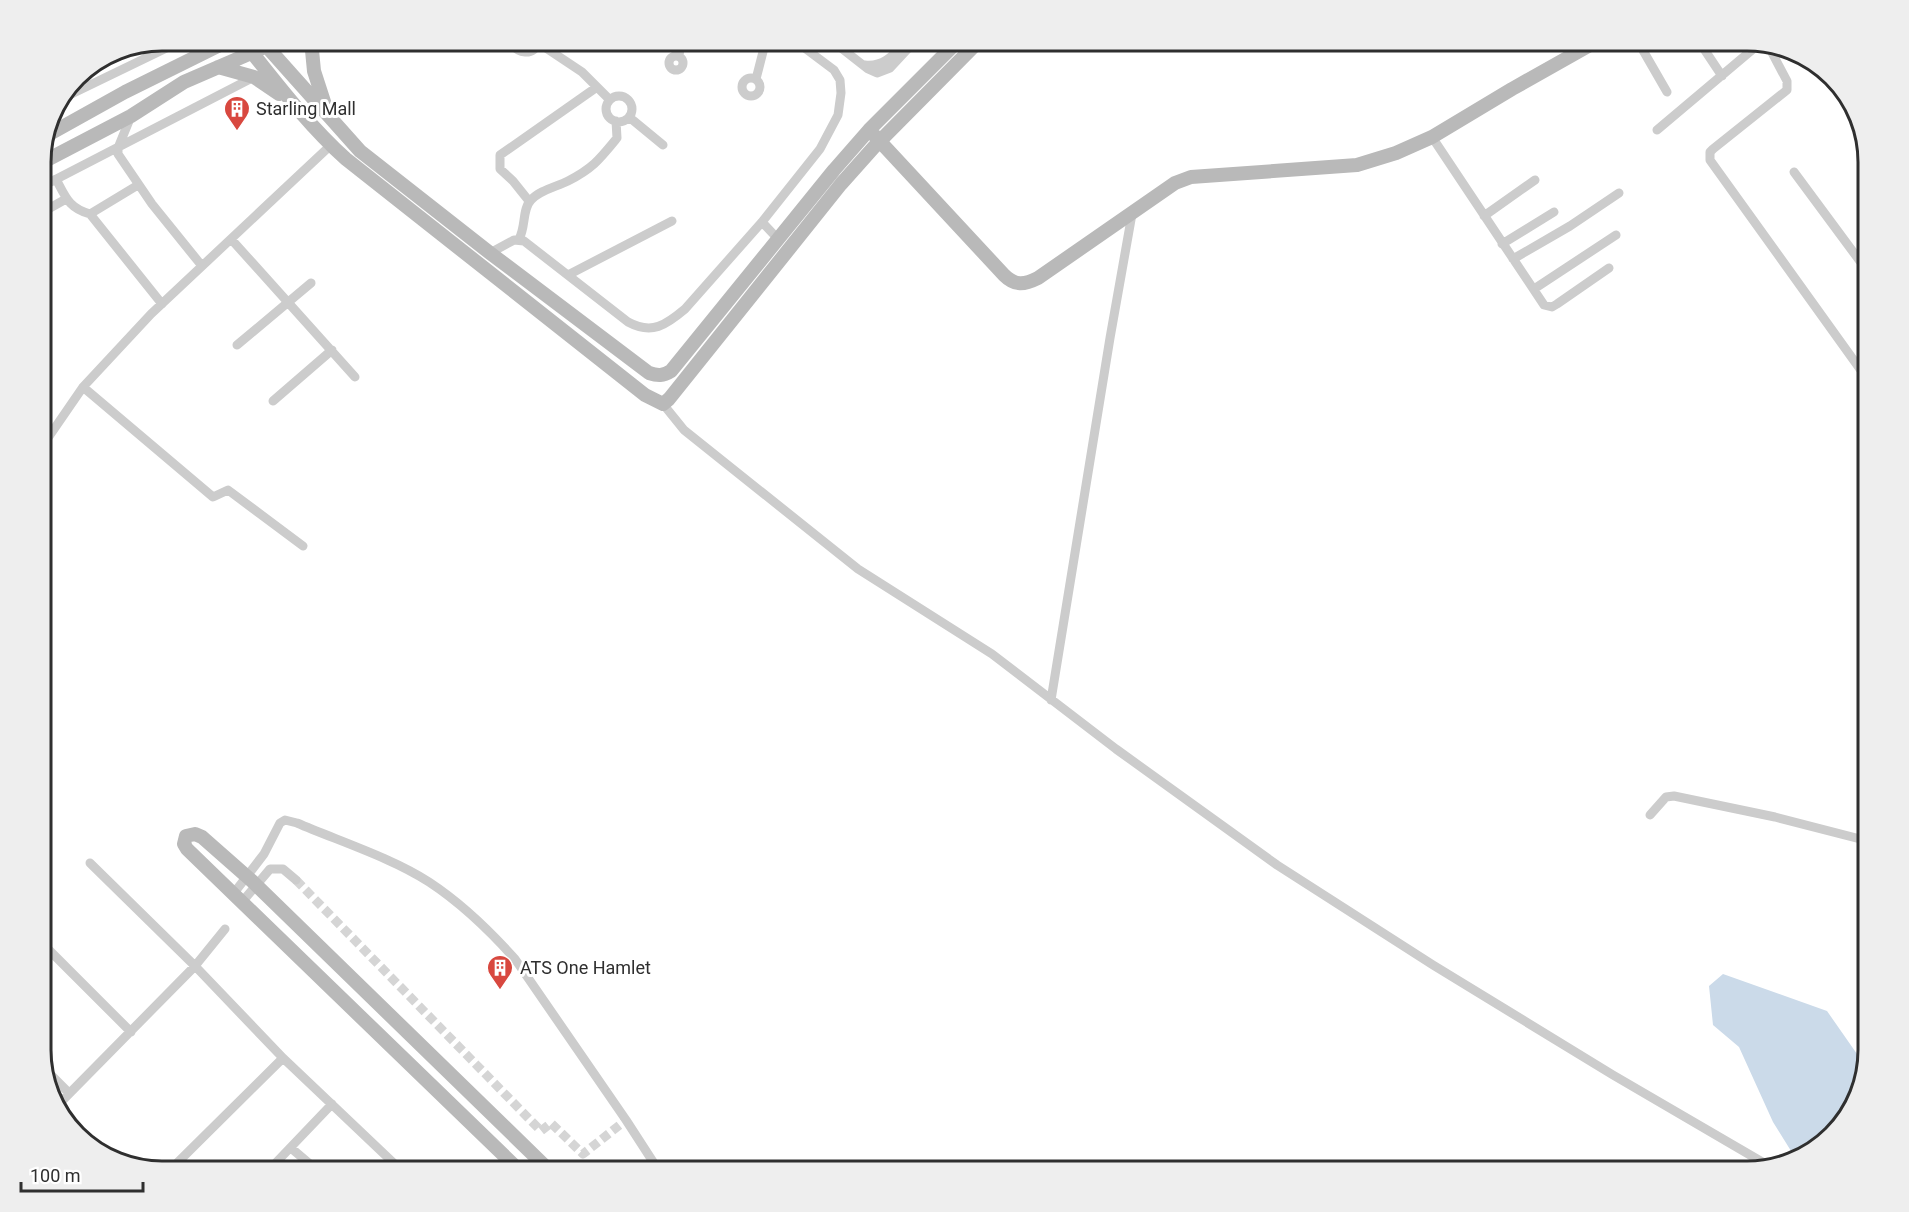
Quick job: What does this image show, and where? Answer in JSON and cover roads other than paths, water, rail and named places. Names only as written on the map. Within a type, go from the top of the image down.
[{"type":"street","points":[[75,93],[161,51]]},
{"type":"street","points":[[56,131],[125,92],[208,51]]},
{"type":"street","points":[[51,158],[131,116],[184,82],[251,51]]},
{"type":"street","points":[[262,51],[298,108],[346,159],[645,395],[663,404],[684,430],[849,563],[972,640],[1277,865],[1443,972],[1759,1160]]},
{"type":"street","points":[[264,51],[360,151],[490,253],[649,373],[658,376],[671,371],[869,130],[948,51]]},
{"type":"street","points":[[311,51],[314,71],[328,117]]},
{"type":"street","points":[[518,51],[522,53],[532,51]]},
{"type":"street","points":[[553,51],[578,69],[609,99]]},
{"type":"street","points":[[679,56],[680,51]]},
{"type":"street","points":[[756,79],[763,51]]},
{"type":"street","points":[[519,239],[637,327],[651,329],[673,319],[685,309],[762,222],[820,149],[838,115],[840,80],[834,70],[809,51]]},
{"type":"street","points":[[845,51],[877,73],[884,72],[905,51]]},
{"type":"street","points":[[862,64],[880,65],[897,51]]},
{"type":"street","points":[[663,404],[841,184],[885,147],[970,51]]},
{"type":"street","points":[[869,130],[1004,275],[1010,281],[1020,285],[1038,278],[1175,183],[1191,177],[1357,165],[1396,153],[1432,137],[1579,51]]},
{"type":"street","points":[[1643,51],[1667,92]]},
{"type":"street","points":[[1705,51],[1722,76]]},
{"type":"street","points":[[1657,130],[1751,51]]},
{"type":"street","points":[[1773,54],[1787,81],[1787,90],[1713,149],[1710,152],[1710,160],[1858,365]]},
{"type":"street","points":[[217,67],[254,77],[298,108]]},
{"type":"street","points":[[112,76],[125,92]]},
{"type":"street","points":[[51,185],[59,184],[119,155],[254,77]]},
{"type":"street","points":[[529,201],[500,169],[500,155],[597,87]]},
{"type":"street","points":[[620,96],[628,99],[632,107],[624,121],[616,121],[606,113],[609,99],[620,96]]},
{"type":"street","points":[[131,116],[119,155],[138,185],[202,266]]},
{"type":"street","points":[[628,117],[663,145]]},
{"type":"street","points":[[490,253],[519,239],[523,232],[529,201],[595,165],[617,138],[616,121]]},
{"type":"street","points":[[1432,137],[1544,305],[1552,307],[1609,268]]},
{"type":"street","points":[[51,433],[83,387],[162,304],[331,145]]},
{"type":"street","points":[[1794,172],[1858,257]]},
{"type":"street","points":[[1484,216],[1536,180]]},
{"type":"street","points":[[59,184],[66,199],[76,209],[90,214],[162,304]]},
{"type":"street","points":[[90,214],[138,185]]},
{"type":"street","points":[[1513,259],[1570,226],[1619,193]]},
{"type":"street","points":[[51,207],[66,199]]},
{"type":"street","points":[[1502,244],[1554,213]]},
{"type":"street","points":[[1051,700],[1110,334],[1132,214]]},
{"type":"street","points":[[567,275],[672,221]]},
{"type":"street","points":[[762,222],[778,238]]},
{"type":"street","points":[[1534,289],[1616,235]]},
{"type":"street","points":[[231,239],[356,376]]},
{"type":"street","points":[[237,345],[311,283]]},
{"type":"street","points":[[273,401],[332,350]]},
{"type":"street","points":[[83,387],[213,496],[228,490],[303,546]]},
{"type":"street","points":[[1650,815],[1666,797],[1674,796],[1858,838]]},
{"type":"street","points":[[238,898],[251,881],[280,823],[285,820],[407,870],[430,883],[495,936],[515,959],[652,1161]]},
{"type":"street","points":[[509,1161],[187,849],[184,844],[186,836],[195,834],[202,837],[251,881],[539,1161]]},
{"type":"street","points":[[90,863],[195,966],[283,1058],[391,1161]]},
{"type":"street","points":[[251,881],[274,868],[283,869],[296,880]]},
{"type":"street","points":[[63,1100],[195,966],[225,929]]},
{"type":"street","points":[[51,952],[131,1032]]},
{"type":"street","points":[[180,1161],[283,1058]]},
{"type":"street","points":[[55,1079],[69,1093]]},
{"type":"street","points":[[279,1161],[332,1104]]},
{"type":"street","points":[[291,1148],[306,1161]]},
{"type":"water","points":[[1723,974],[1827,1011],[1858,1055],[1852,1086],[1839,1112],[1820,1133],[1796,1150],[1791,1152],[1773,1122],[1739,1047],[1713,1025],[1709,986]]},
{"type":"tunnel","points":[[296,880],[541,1131],[551,1123],[583,1154],[626,1120]]},
{"type":"place","name":"Starling Mall","points":[[237,132]]},
{"type":"place","name":"ATS One Hamlet","points":[[500,991]]}]
